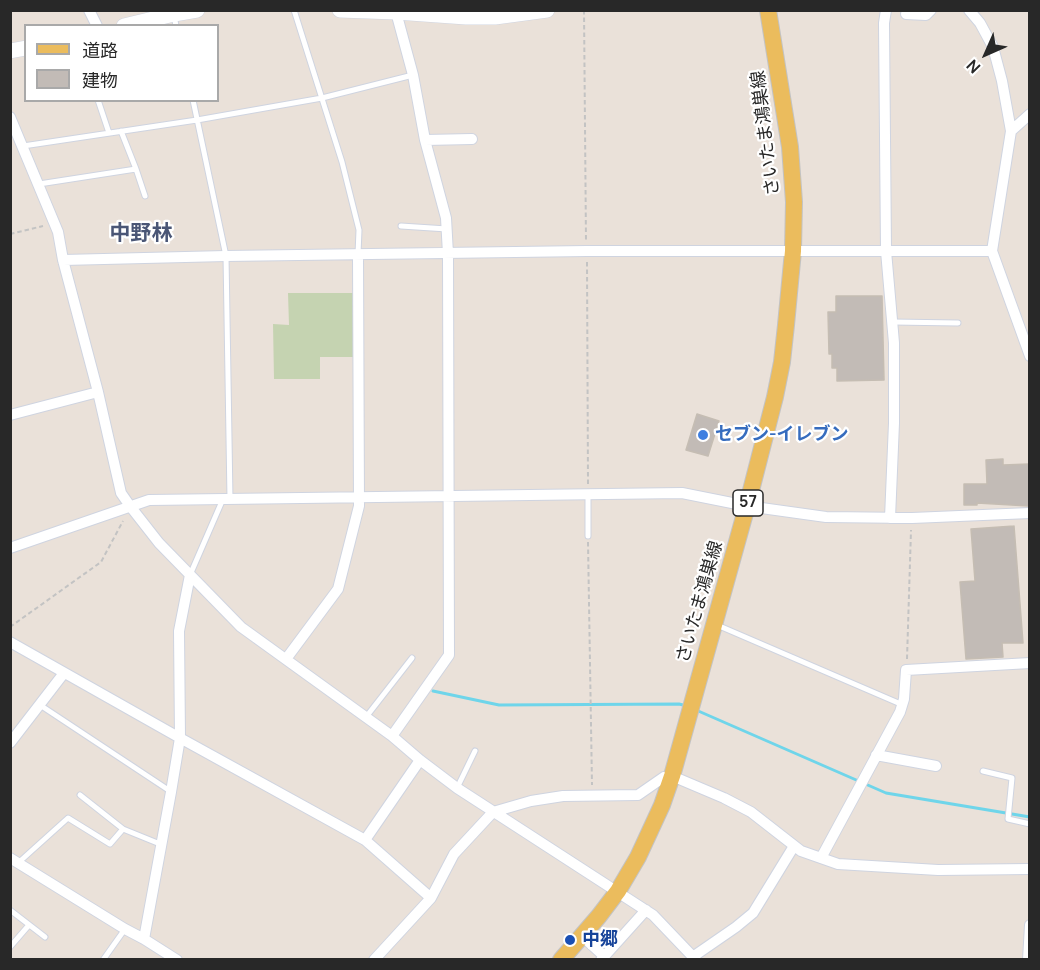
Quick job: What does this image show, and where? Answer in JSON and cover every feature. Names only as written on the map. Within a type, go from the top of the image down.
[{"type":"main road","name":"さいたま鴻巣線","points":[[561,960],[618,891],[638,856],[662,805],[763,448],[782,362],[793,250],[794,202],[790,147],[768,10]]},
{"type":"street","points":[[88,10],[96,24]]},
{"type":"street","points":[[135,24],[175,17],[198,10]]},
{"type":"street","points":[[340,10],[396,11],[466,17],[527,14],[547,10]]},
{"type":"street","points":[[886,10],[886,251],[894,343],[890,518]]},
{"type":"street","points":[[906,14],[926,15],[932,10]]},
{"type":"street","points":[[969,10],[980,23],[993,48],[1002,81],[1011,131],[992,251],[1025,332],[1029,356]]},
{"type":"street","points":[[392,736],[449,655],[447,229],[425,140],[413,75],[396,11]]},
{"type":"street","points":[[1011,131],[1029,114]]},
{"type":"street","points":[[10,117],[58,232],[125,508],[241,627],[392,736],[457,788],[646,910],[695,958],[753,913],[794,846]]},
{"type":"street","points":[[425,140],[472,139]]},
{"type":"street","points":[[63,260],[793,250],[992,251]]},
{"type":"street","points":[[286,659],[338,589],[359,506],[358,255]]},
{"type":"street","points":[[10,415],[98,392]]},
{"type":"street","points":[[10,548],[149,500],[682,493],[747,506],[826,517],[912,518],[1029,513]]},
{"type":"street","points":[[144,939],[180,738],[179,631],[190,575]]},
{"type":"street","points":[[10,642],[364,840],[431,898]]},
{"type":"street","points":[[821,858],[900,712],[906,685],[906,670],[1029,663]]},
{"type":"street","points":[[12,738],[64,673]]},
{"type":"street","points":[[876,755],[936,766]]},
{"type":"street","points":[[364,840],[420,760]]},
{"type":"street","points":[[374,960],[431,898],[454,854],[493,812],[531,801],[563,796],[638,795],[664,777],[672,776],[724,798],[751,812],[801,851],[838,864],[938,870],[1029,869]]},
{"type":"street","points":[[14,860],[177,960]]},
{"type":"street","points":[[582,936],[603,958],[646,910]]},
{"type":"street","points":[[1028,960],[1029,925]]},
{"type":"lane","points":[[294,10],[342,162],[359,230],[358,255]]},
{"type":"lane","points":[[23,146],[197,120],[322,98],[413,75]]},
{"type":"lane","points":[[99,102],[109,133]]},
{"type":"lane","points":[[190,575],[226,499],[226,256],[193,102]]},
{"type":"lane","points":[[121,131],[145,196]]},
{"type":"lane","points":[[39,184],[136,169]]},
{"type":"lane","points":[[401,226],[447,229]]},
{"type":"lane","points":[[892,322],[958,323]]},
{"type":"lane","points":[[588,494],[588,536]]},
{"type":"lane","points":[[714,624],[903,705]]},
{"type":"lane","points":[[366,717],[412,658]]},
{"type":"lane","points":[[39,705],[171,792]]},
{"type":"lane","points":[[457,788],[475,751]]},
{"type":"lane","points":[[983,771],[1012,778],[1008,819],[1029,824]]},
{"type":"lane","points":[[80,795],[123,829],[160,844]]},
{"type":"lane","points":[[14,860],[68,818],[110,844],[123,829]]},
{"type":"lane","points":[[10,910],[45,937]]},
{"type":"lane","points":[[10,946],[29,925]]},
{"type":"lane","points":[[103,960],[125,929]]},
{"type":"path","points":[[10,234],[55,223]]},
{"type":"path","points":[[10,627],[101,562],[124,519],[125,508]]},
{"type":"path","points":[[906,670],[912,518]]},
{"type":"path","points":[[588,536],[592,796]]},
{"type":"green space","points":[[288,293],[355,293],[354,357],[320,357],[320,379],[274,379],[273,324],[289,325]]},
{"type":"building","points":[[836,296],[882,296],[884,380],[837,381],[837,368],[832,368],[832,354],[829,354],[828,312],[836,312]]},
{"type":"building","points":[[697,414],[719,421],[708,456],[686,450]]},
{"type":"building","points":[[1003,459],[1003,465],[1029,464],[1029,506],[977,503],[977,505],[964,505],[964,484],[987,484],[986,460]]},
{"type":"building","points":[[1014,526],[1023,643],[1002,643],[1003,657],[966,659],[960,582],[975,581],[971,529]]},
{"type":"waterway","points":[[433,691],[499,705],[679,704],[687,706]]},
{"type":"waterway","points":[[696,710],[886,793],[1030,817]]},
{"type":"place","name":"セブン-イレブン","points":[[703,435]]},
{"type":"place","name":"中郷","points":[[570,940]]},
{"type":"district","name":"中野林","points":[[141,234]]}]
